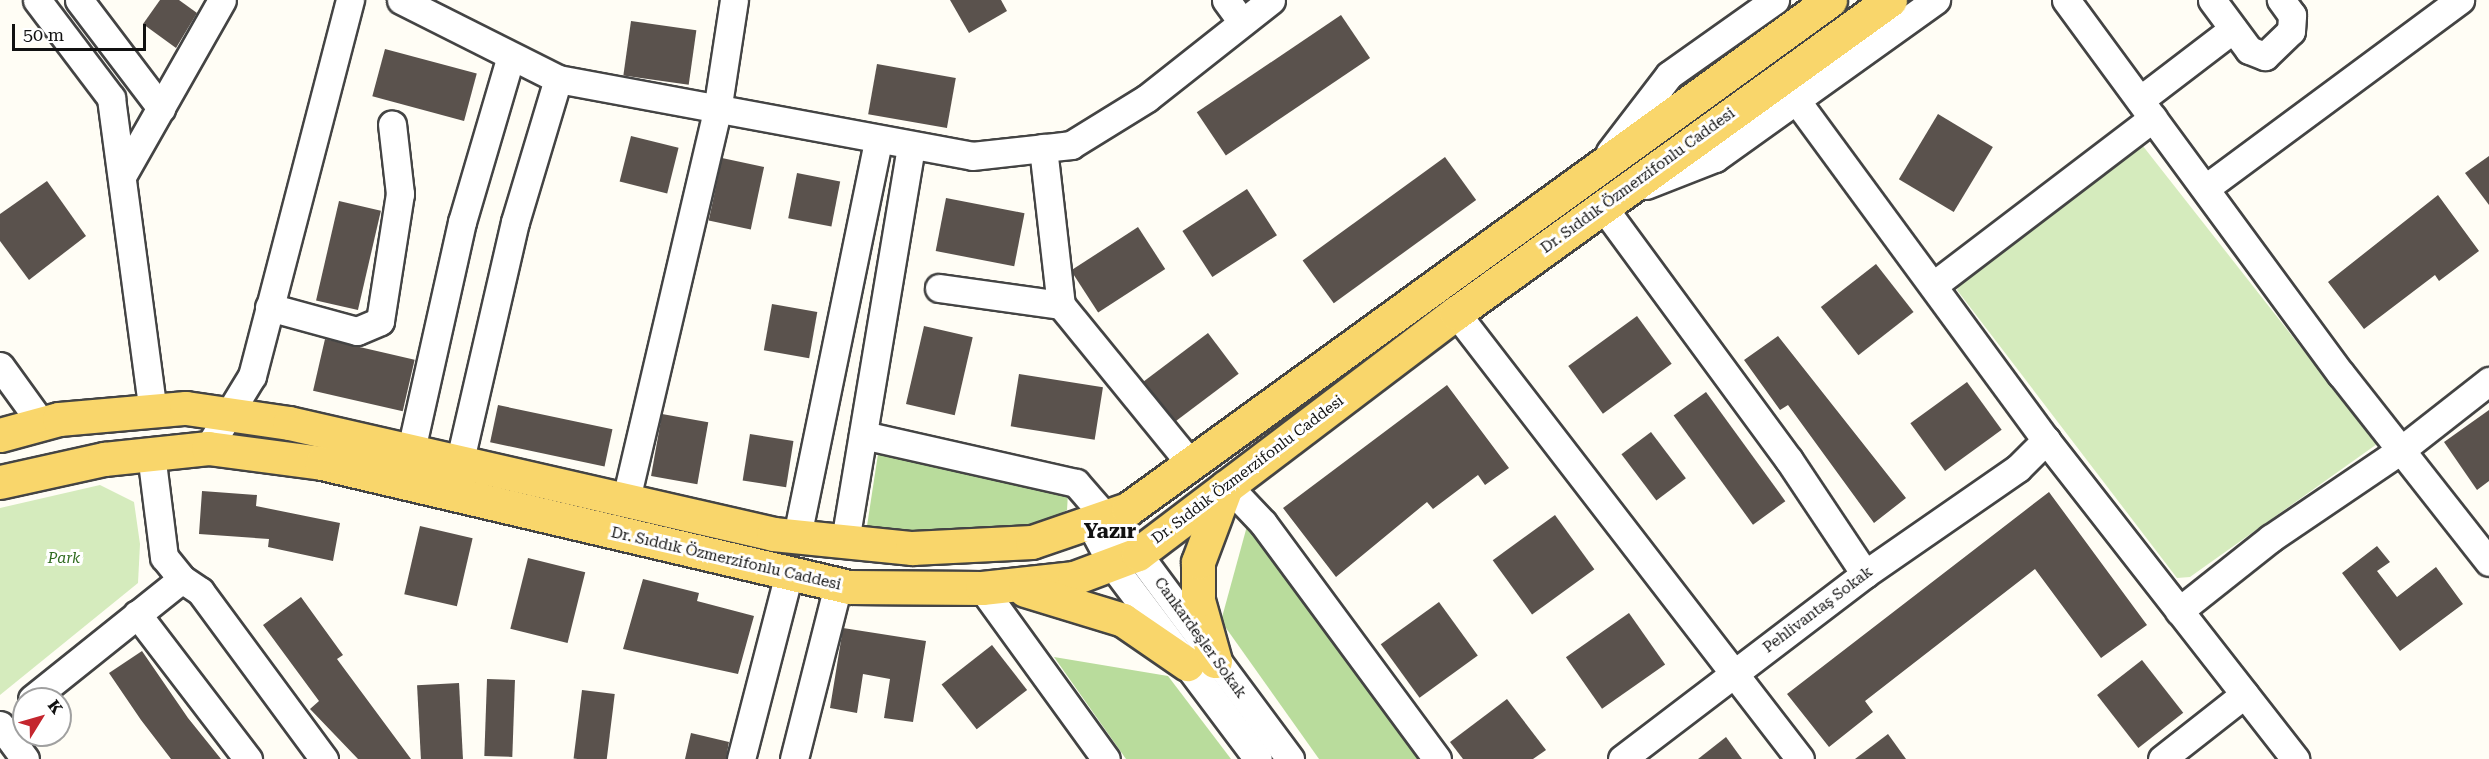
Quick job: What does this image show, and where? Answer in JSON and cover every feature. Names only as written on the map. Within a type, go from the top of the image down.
[{"type":"main road","points":[[0,435],[42,424],[186,408],[230,414],[460,460],[797,536],[912,548],[1032,542],[1099,522],[1189,462],[1830,0]]},
{"type":"main road","name":"Dr. Sıddık Özmerzifonlu Caddesi","points":[[0,482],[151,454],[208,448],[322,463],[838,585],[994,586],[1074,578],[1125,560],[1456,313],[1890,0]]},
{"type":"main road","points":[[1201,662],[1198,562],[1227,485]]},
{"type":"main road","points":[[994,586],[1123,620],[1201,662]]},
{"type":"street","points":[[37,0],[111,98],[153,411]]},
{"type":"street","points":[[79,0],[161,108]]},
{"type":"street","points":[[122,176],[222,0]]},
{"type":"street","points":[[208,448],[252,376],[350,0]]},
{"type":"street","points":[[401,0],[558,79],[717,111],[972,156],[1071,145],[1138,104],[1271,0]]},
{"type":"street","points":[[626,499],[717,111],[734,0]]},
{"type":"street","points":[[1226,0],[1242,22]]},
{"type":"street","points":[[1865,574],[1611,201],[1715,158],[1936,0]]},
{"type":"street","points":[[2066,0],[2401,450],[2489,562]]},
{"type":"street","points":[[2212,0],[2249,50],[2265,56],[2291,31],[2292,15],[2281,0]]},
{"type":"street","points":[[2207,187],[2460,0]]},
{"type":"street","points":[[1597,169],[1669,75],[1765,2]]},
{"type":"street","points":[[1935,284],[2146,109],[2233,29]]},
{"type":"street","points":[[411,450],[462,222],[511,56]]},
{"type":"street","points":[[460,460],[515,222],[558,79]]},
{"type":"street","points":[[1796,100],[1935,284],[2046,440],[2295,759]]},
{"type":"street","points":[[269,308],[357,331],[380,321],[400,194],[392,124]]},
{"type":"street","points":[[797,536],[878,140]]},
{"type":"street","points":[[845,541],[911,145]]},
{"type":"street","points":[[1043,148],[1061,305],[1189,462]]},
{"type":"street","points":[[939,288],[1061,305]]},
{"type":"street","points":[[1456,313],[1800,759]]},
{"type":"street","points":[[0,366],[42,424]]},
{"type":"street","points":[[2179,611],[2271,537],[2401,450],[2489,381]]},
{"type":"street","name":"Cankardeşler Sokak","points":[[863,435],[1076,483],[1125,560],[1201,662],[1290,759]]},
{"type":"street","name":"Pehlivantaş Sokak","points":[[1622,759],[1865,574],[2018,468],[2046,440]]},
{"type":"street","points":[[151,454],[164,557],[182,579],[200,591],[324,759]]},
{"type":"street","points":[[1227,485],[1263,523],[1437,759]]},
{"type":"street","points":[[741,759],[789,573]]},
{"type":"street","points":[[47,687],[182,579]]},
{"type":"street","points":[[794,759],[838,585]]},
{"type":"street","points":[[994,586],[1106,759]]},
{"type":"street","points":[[137,614],[248,759]]},
{"type":"street","name":"Cankardeşler Sokak","points":[[1201,662],[1258,759]]},
{"type":"street","points":[[2162,759],[2245,694]]},
{"type":"street","points":[[12,715],[0,725],[25,759]]},
{"type":"green space","points":[[2139,141],[2377,444],[2190,577],[2177,578],[1957,290],[1965,273]]},
{"type":"green space","points":[[878,454],[1068,493],[1067,510],[1046,522],[989,531],[916,532],[867,526]]},
{"type":"green space","name":"Park","points":[[100,485],[134,502],[140,544],[138,583],[0,695],[0,508]]},
{"type":"green space","points":[[1247,526],[1422,759],[1319,759],[1221,621]]},
{"type":"green space","points":[[1054,657],[1168,676],[1231,759],[1126,759]]},
{"type":"building","points":[[160,0],[179,0],[197,13],[176,48],[143,24]]},
{"type":"building","points":[[950,0],[1001,0],[1007,11],[969,33]]},
{"type":"building","points":[[1341,15],[1370,58],[1226,155],[1197,112]]},
{"type":"building","points":[[631,21],[696,30],[689,85],[623,75]]},
{"type":"building","points":[[385,49],[477,74],[464,121],[372,96]]},
{"type":"building","points":[[877,64],[956,78],[947,128],[868,114]]},
{"type":"building","points":[[1938,114],[1993,147],[1954,212],[1899,179]]},
{"type":"building","points":[[631,136],[679,148],[667,193],[620,182]]},
{"type":"building","points":[[2489,156],[2489,205],[2465,173]]},
{"type":"building","points":[[1445,157],[1476,200],[1334,303],[1303,260]]},
{"type":"building","points":[[722,158],[764,167],[751,230],[709,221]]},
{"type":"building","points":[[797,173],[840,181],[831,227],[788,218]]},
{"type":"building","points":[[47,181],[86,236],[29,280],[0,241],[0,214]]},
{"type":"building","points":[[1247,189],[1277,235],[1212,277],[1182,231]]},
{"type":"building","points":[[2438,195],[2479,251],[2439,281],[2435,275],[2364,329],[2328,282]]},
{"type":"building","points":[[946,198],[1025,213],[1014,266],[936,251]]},
{"type":"building","points":[[339,201],[381,211],[358,310],[316,300]]},
{"type":"building","points":[[1138,227],[1165,269],[1098,313],[1071,271]]},
{"type":"building","points":[[1876,264],[1914,312],[1858,355],[1821,307]]},
{"type":"building","points":[[772,304],[817,312],[809,358],[764,350]]},
{"type":"building","points":[[1637,316],[1672,364],[1603,414],[1568,366]]},
{"type":"building","points":[[924,326],[973,337],[955,415],[906,404]]},
{"type":"building","points":[[1208,333],[1239,374],[1174,422],[1143,382]]},
{"type":"building","points":[[1778,336],[1906,498],[1874,523],[1788,405],[1780,410],[1744,360]]},
{"type":"building","points":[[325,339],[415,360],[403,411],[313,391]]},
{"type":"building","points":[[1019,374],[1103,387],[1095,440],[1011,426]]},
{"type":"building","points":[[1967,382],[2002,430],[1945,471],[1910,423]]},
{"type":"building","points":[[1447,385],[1509,468],[1485,485],[1478,475],[1433,509],[1427,502],[1336,577],[1283,508]]},
{"type":"building","points":[[1706,392],[1785,501],[1753,525],[1674,416]]},
{"type":"building","points":[[498,405],[612,429],[605,466],[490,442]]},
{"type":"building","points":[[2489,410],[2489,481],[2477,490],[2444,442]]},
{"type":"building","points":[[662,414],[708,422],[697,484],[651,476]]},
{"type":"building","points":[[1651,432],[1686,478],[1656,501],[1621,454]]},
{"type":"building","points":[[750,434],[793,441],[786,487],[743,480]]},
{"type":"building","points":[[202,491],[257,495],[256,506],[340,523],[333,561],[268,547],[269,539],[199,534]]},
{"type":"building","points":[[2049,492],[2147,625],[2101,658],[2035,569],[1865,701],[1873,712],[1829,747],[1787,694]]},
{"type":"building","points":[[1555,515],[1594,569],[1532,614],[1493,560]]},
{"type":"building","points":[[420,526],[473,538],[457,606],[404,594]]},
{"type":"building","points":[[2377,546],[2390,562],[2377,571],[2397,597],[2436,567],[2463,604],[2400,651],[2342,573]]},
{"type":"building","points":[[528,558],[585,572],[568,643],[510,629]]},
{"type":"building","points":[[643,579],[699,593],[697,601],[754,616],[738,674],[623,649]]},
{"type":"building","points":[[301,597],[343,655],[337,659],[411,759],[358,759],[310,709],[319,701],[263,625]]},
{"type":"building","points":[[1439,602],[1478,655],[1420,698],[1381,644]]},
{"type":"building","points":[[1629,613],[1665,665],[1602,709],[1566,657]]},
{"type":"building","points":[[843,628],[926,641],[913,722],[884,718],[890,679],[863,674],[857,713],[830,708]]},
{"type":"building","points":[[992,645],[1027,690],[977,729],[942,684]]},
{"type":"building","points":[[142,651],[188,718],[221,759],[171,759],[141,720],[109,673]]},
{"type":"building","points":[[2142,660],[2183,713],[2138,748],[2097,695]]},
{"type":"building","points":[[487,679],[515,680],[512,757],[484,756]]},
{"type":"building","points":[[459,683],[463,759],[421,759],[417,685]]},
{"type":"building","points":[[582,690],[615,694],[607,759],[574,758]]},
{"type":"building","points":[[1507,699],[1546,750],[1533,759],[1463,759],[1450,742]]},
{"type":"building","points":[[691,733],[729,742],[726,759],[685,759]]},
{"type":"building","points":[[1888,734],[1906,759],[1855,759]]},
{"type":"building","points":[[1726,737],[1742,759],[1698,759]]},
{"type":"district","name":"Yazır","points":[[1110,531]]}]
